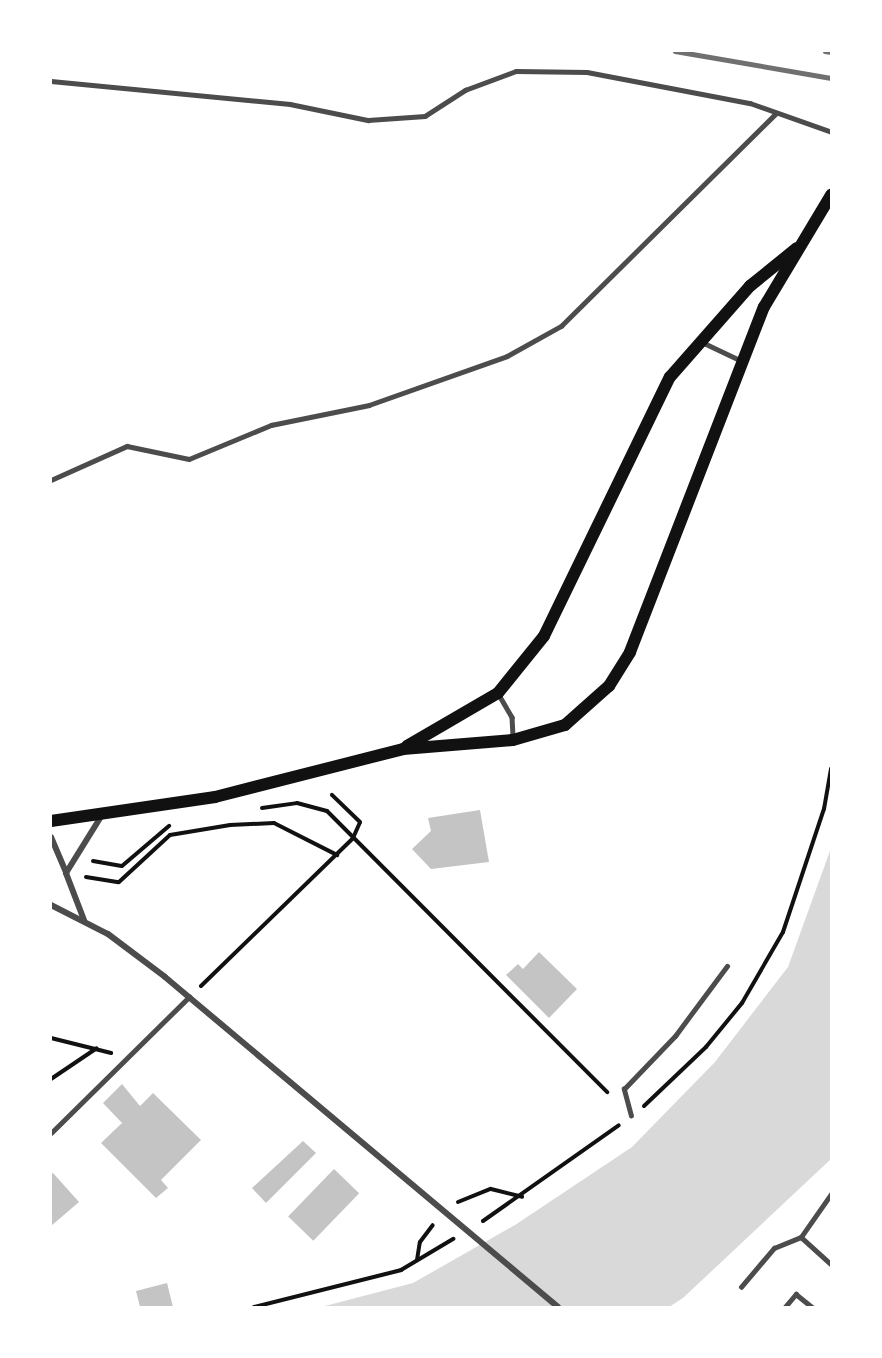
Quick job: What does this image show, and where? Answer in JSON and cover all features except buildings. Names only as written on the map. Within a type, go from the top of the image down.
[{"type":"main road","points":[[51,821],[215,796],[403,748],[513,740],[565,725],[609,686],[620,669],[764,308],[831,195]]},
{"type":"main road","points":[[403,748],[498,693],[564,600],[650,410],[698,342],[750,286],[804,242]]},
{"type":"street","points":[[66,873],[102,813]]},
{"type":"street","points":[[51,837],[84,920]]},
{"type":"street","points":[[51,906],[84,920],[189,997],[558,1307]]},
{"type":"lane","points":[[51,81],[268,101],[368,120],[425,116],[465,90],[516,71],[587,72],[750,103],[775,114],[830,130]]},
{"type":"lane","points":[[51,480],[127,446],[189,459],[271,425],[369,405],[507,356],[561,326],[775,114]]},
{"type":"lane","points":[[698,342],[744,362]]},
{"type":"lane","points":[[498,693],[512,717],[513,740]]},
{"type":"lane","points":[[631,1116],[624,1089],[675,1036],[727,966]]},
{"type":"lane","points":[[51,1134],[189,997]]},
{"type":"lane","points":[[741,1287],[774,1248],[801,1237],[831,1194]]},
{"type":"lane","points":[[801,1237],[831,1264]]},
{"type":"lane","points":[[785,1307],[796,1294],[812,1307]]},
{"type":"path","points":[[259,809],[297,803],[327,811],[631,1116],[706,1047],[742,1003],[783,933],[824,809],[831,769]]},
{"type":"path","points":[[189,997],[353,838],[360,822],[332,795]]},
{"type":"path","points":[[101,863],[122,866],[169,825],[181,823]]},
{"type":"path","points":[[66,873],[118,882],[170,835],[230,825],[274,824],[337,855]]},
{"type":"path","points":[[51,1038],[97,1048],[127,1059]]},
{"type":"path","points":[[51,1079],[97,1048]]},
{"type":"path","points":[[417,1261],[420,1242],[445,1210],[491,1189],[523,1197]]},
{"type":"shaded area","points":[[831,848],[831,1159],[683,1298],[669,1307],[321,1307],[413,1283],[515,1225],[632,1147],[715,1062],[788,967]]},
{"type":"railway","points":[[675,51],[831,78]]},
{"type":"railway","points":[[825,51],[831,52]]}]
